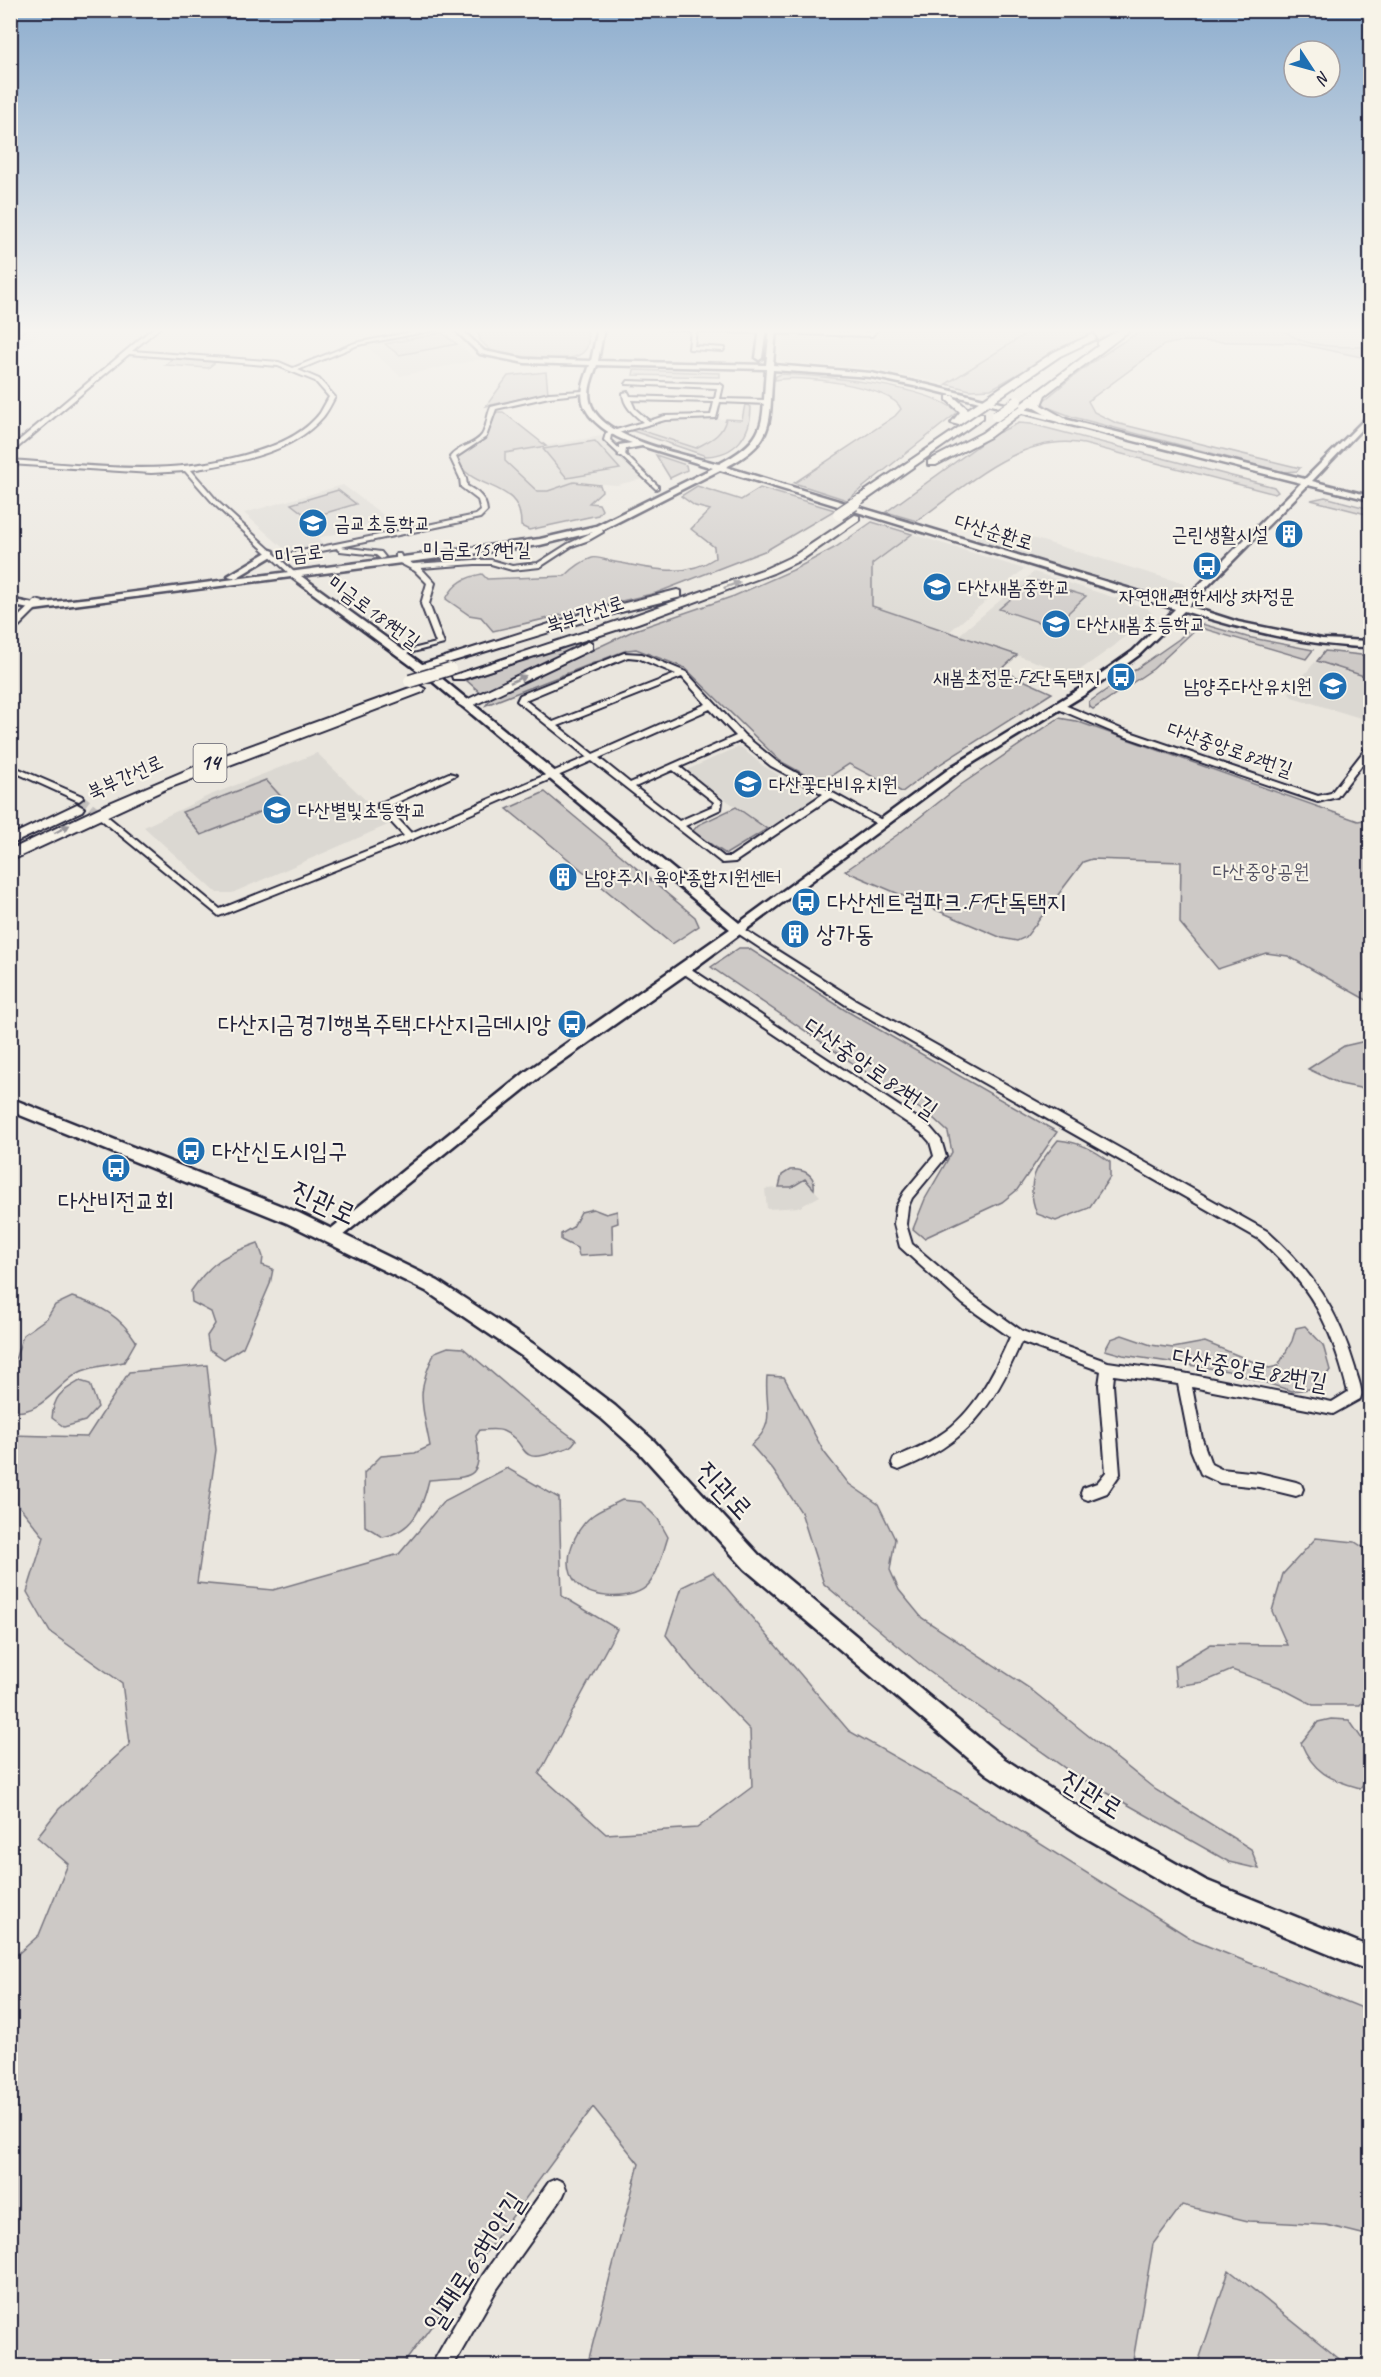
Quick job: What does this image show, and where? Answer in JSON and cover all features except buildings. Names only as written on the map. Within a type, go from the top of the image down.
[{"type":"highway","points":[[915,462],[940,439]]},
{"type":"highway","name":"북부간선로","points":[[802,539],[949,439]]},
{"type":"highway","name":"북부간선로","points":[[10,856],[79,820],[207,764],[414,685],[453,667],[668,609],[799,557],[925,467],[957,439]]},
{"type":"highway","points":[[419,667],[453,667],[585,617],[686,592],[782,550]]},
{"type":"highway","points":[[465,704],[668,609]]},
{"type":"highway","points":[[440,644],[453,667]]},
{"type":"highway","name":"북부간선로","points":[[10,842],[47,821],[139,781],[414,685]]},
{"type":"highway","points":[[10,837],[47,821]]},
{"type":"main road","name":"진관로","points":[[10,1104],[293,1218],[432,1286],[529,1351],[608,1412],[647,1447],[753,1562],[995,1766],[1086,1825],[1197,1889],[1371,1959]]},
{"type":"street","points":[[10,452],[25,439]]},
{"type":"street","points":[[10,462],[151,471],[187,469],[247,456],[289,439]]},
{"type":"street","points":[[231,577],[274,555],[330,548],[477,517],[484,511],[484,505],[477,495],[464,487],[464,477],[453,457],[456,452],[481,439]]},
{"type":"street","points":[[607,439],[655,491]]},
{"type":"street","name":"다산순환로","points":[[631,439],[715,467],[1183,608],[1293,638],[1371,644]]},
{"type":"street","points":[[715,467],[749,439]]},
{"type":"street","points":[[715,467],[756,443],[759,439]]},
{"type":"street","points":[[1114,439],[1304,485],[1371,498]]},
{"type":"street","points":[[1131,439],[1371,505]]},
{"type":"street","points":[[332,1236],[532,1075],[684,969],[736,928],[957,768],[1059,706],[1136,653],[1349,439]]},
{"type":"street","points":[[622,454],[622,447],[643,444]]},
{"type":"street","name":"미금로","points":[[10,602],[36,604],[468,549],[567,534],[603,522],[655,491],[668,488],[715,467]]},
{"type":"street","name":"미금로","points":[[10,595],[36,604],[231,577],[290,572],[381,557],[572,540],[715,467]]},
{"type":"street","points":[[187,469],[217,504],[290,572]]},
{"type":"street","name":"미금로159번길","points":[[412,566],[475,562],[512,568],[528,567],[540,565],[572,540]]},
{"type":"street","points":[[330,548],[379,553],[381,557]]},
{"type":"street","points":[[398,557],[412,566],[431,584],[425,604],[440,644],[401,653]]},
{"type":"street","name":"미금로189번길","points":[[290,572],[436,680],[736,928]]},
{"type":"street","points":[[12,626],[36,604]]},
{"type":"street","points":[[828,795],[732,860],[722,860],[521,701],[523,697],[627,656],[639,656],[683,674],[741,737],[774,764],[882,823]]},
{"type":"street","points":[[552,725],[683,674]]},
{"type":"street","points":[[103,817],[219,913],[410,837],[712,705]]},
{"type":"street","name":"다산중앙로82번길","points":[[1059,706],[1118,731],[1318,800],[1334,795],[1371,749]]},
{"type":"street","points":[[630,786],[741,737]]},
{"type":"street","points":[[10,767],[79,798]]},
{"type":"street","points":[[674,767],[718,801],[717,807],[679,825]]},
{"type":"street","points":[[410,837],[381,806],[452,775]]},
{"type":"street","name":"다산중앙로82번길","points":[[684,969],[925,1129],[935,1140],[940,1157],[908,1195],[902,1207],[900,1224],[906,1247],[968,1300],[1017,1335],[1108,1368],[1183,1379],[1333,1408],[1355,1395],[1332,1318],[1324,1302],[1285,1253],[1263,1235],[850,1002],[736,928]]},
{"type":"street","points":[[899,1463],[944,1441],[966,1421],[1003,1370],[1017,1335]]},
{"type":"street","points":[[1088,1493],[1102,1488],[1113,1474],[1108,1368]]},
{"type":"street","points":[[1183,1379],[1192,1409],[1199,1451],[1206,1469],[1220,1476],[1259,1479],[1296,1489]]},
{"type":"street","name":"일패로65번안길","points":[[441,2367],[490,2282],[556,2189]]},
{"type":"shaded area","points":[[584,439],[604,439],[642,479],[617,485],[574,482],[548,491],[537,491],[505,461],[505,453]]},
{"type":"shaded area","points":[[667,439],[712,439],[695,448]]},
{"type":"shaded area","name":"금교초등학교","points":[[343,485],[386,517],[357,529],[318,538],[323,546],[289,553],[244,513]]},
{"type":"shaded area","points":[[996,527],[1182,583],[1185,586],[1176,595],[1165,596],[978,541],[975,537],[988,528]]},
{"type":"shaded area","name":"다산새봄중학교","points":[[912,534],[1024,569],[949,632],[871,606],[872,564]]},
{"type":"shaded area","name":"다산새봄초등학교","points":[[1034,572],[1147,608],[1152,613],[1114,646],[1073,675],[959,635]]},
{"type":"shaded area","name":"남양주다산유치원","points":[[1315,662],[1370,679],[1370,721],[1292,697],[1289,693]]},
{"type":"shaded area","name":"다산꽃다비유치원","points":[[738,747],[762,765],[811,794],[813,798],[767,829],[688,773],[689,769]]},
{"type":"shaded area","name":"다산별빛초등학교","points":[[317,753],[390,824],[232,893],[217,893],[144,827],[208,796]]},
{"type":"shaded area","points":[[805,1180],[820,1196],[800,1207],[767,1209],[765,1189],[793,1187]]},
{"type":"green space","points":[[483,439],[537,439],[546,446],[505,453],[505,461],[537,491],[548,491],[574,482],[600,485],[602,491],[589,503],[599,504],[602,510],[598,515],[529,530],[521,526],[519,511],[513,500],[505,493],[473,477],[463,469],[456,458]]},
{"type":"green space","points":[[656,439],[668,439],[696,448],[711,440],[742,439],[726,452],[706,456]]},
{"type":"green space","points":[[860,439],[924,439],[847,500],[794,483]]},
{"type":"green space","points":[[988,439],[1089,439],[1274,487],[1278,492],[1275,494],[1084,444],[1061,442],[1038,446],[995,465],[917,521],[886,512]]},
{"type":"green space","points":[[1157,439],[1181,439],[1300,468],[1297,471],[1284,472]]},
{"type":"green space","points":[[595,441],[620,469],[567,478],[543,449]]},
{"type":"green space","points":[[656,455],[686,465],[687,470],[670,478]]},
{"type":"green space","points":[[697,486],[741,500],[760,488],[835,510],[767,550],[656,593],[493,631],[481,617],[469,615],[446,599],[457,585],[476,575],[482,574],[487,579],[565,576],[581,563],[594,558],[666,570],[679,570],[703,564],[715,558],[714,547],[691,529],[710,510],[695,506],[681,496]]},
{"type":"green space","points":[[338,490],[356,504],[309,518],[291,504]]},
{"type":"green space","points":[[1325,497],[1370,509],[1370,515],[1311,500]]},
{"type":"green space","points":[[872,522],[912,534],[872,564],[872,606],[1017,655],[1001,670],[1052,693],[934,768],[902,792],[849,764],[820,783],[780,761],[685,668],[636,649],[627,650],[486,705],[492,697],[635,630],[734,596],[793,570],[836,547]]},
{"type":"green space","points":[[1033,580],[1086,596],[1053,627],[999,609]]},
{"type":"green space","points":[[1202,624],[1247,637],[1313,650],[1306,659],[1198,627],[1153,669],[1093,709],[1090,707],[1089,702],[1179,639],[1193,625]]},
{"type":"green space","points":[[615,629],[481,693],[466,680]]},
{"type":"green space","points":[[1325,651],[1370,656],[1370,678],[1317,661]]},
{"type":"green space","name":"다산중앙공원","points":[[1059,718],[1076,721],[1358,821],[1370,819],[1370,1002],[1288,956],[1266,953],[1218,969],[1180,923],[1181,862],[1092,859],[1083,862],[1026,937],[1017,941],[1002,938],[845,871],[897,835],[962,784]]},
{"type":"green space","points":[[266,780],[286,802],[201,835],[182,812]]},
{"type":"green space","points":[[545,792],[695,917],[699,926],[672,944],[507,809]]},
{"type":"green space","points":[[736,807],[767,829],[726,854],[692,832],[698,825]]},
{"type":"green space","points":[[739,948],[748,948],[845,1010],[1057,1132],[1017,1190],[1002,1202],[924,1238],[913,1229],[925,1199],[952,1152],[948,1132],[932,1117],[711,967]]},
{"type":"green space","points":[[1370,1040],[1370,1090],[1340,1084],[1308,1069],[1344,1046]]},
{"type":"green space","points":[[1058,1140],[1079,1144],[1104,1157],[1110,1162],[1110,1177],[1089,1208],[1056,1221],[1037,1214],[1033,1202],[1032,1183],[1039,1166]]},
{"type":"green space","points":[[790,1170],[800,1170],[811,1176],[814,1189],[805,1179],[792,1187],[779,1187],[782,1175]]},
{"type":"green space","points":[[593,1209],[606,1214],[617,1211],[618,1223],[612,1225],[613,1254],[579,1256],[577,1248],[561,1240],[561,1234],[573,1227],[581,1212]]},
{"type":"green space","points":[[258,1243],[263,1257],[262,1265],[273,1269],[270,1284],[243,1347],[224,1359],[209,1349],[207,1336],[215,1324],[211,1312],[192,1302],[191,1291],[220,1260]]},
{"type":"green space","points":[[72,1297],[92,1304],[116,1318],[136,1341],[124,1362],[82,1371],[42,1403],[22,1411],[11,1411],[11,1364],[16,1357],[23,1335],[47,1318],[55,1305]]},
{"type":"green space","points":[[1305,1326],[1323,1345],[1330,1370],[1318,1388],[1292,1391],[1228,1371],[1123,1355],[1105,1350],[1111,1339],[1122,1335],[1151,1345],[1173,1348],[1205,1342],[1269,1368],[1278,1366],[1292,1341],[1296,1328]]},
{"type":"green space","points":[[448,1347],[463,1348],[538,1412],[576,1440],[568,1448],[535,1456],[525,1452],[512,1436],[503,1431],[480,1430],[476,1436],[478,1463],[475,1470],[470,1475],[462,1477],[429,1480],[424,1499],[415,1516],[402,1529],[383,1537],[365,1526],[364,1473],[381,1456],[415,1453],[430,1446],[423,1408],[423,1388],[435,1352]]},
{"type":"green space","points":[[207,1365],[216,1450],[197,1583],[273,1590],[399,1554],[444,1501],[507,1468],[559,1498],[562,1596],[617,1629],[539,1774],[606,1834],[697,1828],[752,1787],[750,1730],[692,1669],[666,1635],[682,1587],[713,1572],[849,1731],[969,1799],[1195,1941],[1370,2011],[1370,2236],[1326,2225],[1248,2221],[1182,2205],[1153,2244],[1132,2366],[587,2366],[639,2164],[593,2107],[402,2366],[11,2366],[11,1960],[39,1935],[68,1864],[37,1837],[59,1809],[130,1744],[122,1683],[50,1632],[27,1592],[44,1537],[11,1496],[11,1435],[87,1437],[129,1372]]},
{"type":"green space","points":[[767,1376],[784,1377],[824,1452],[849,1484],[878,1504],[895,1539],[890,1570],[899,1590],[922,1618],[1029,1688],[1156,1790],[1251,1849],[1259,1869],[1229,1862],[1072,1773],[927,1670],[824,1584],[801,1512],[773,1470],[751,1445],[759,1437],[767,1421]]},
{"type":"green space","points":[[80,1381],[90,1384],[98,1407],[85,1421],[64,1427],[52,1418],[55,1404],[63,1391]]},
{"type":"green space","points":[[622,1500],[641,1502],[658,1519],[668,1537],[658,1567],[649,1584],[642,1590],[624,1596],[602,1596],[577,1584],[569,1566],[569,1557],[575,1537],[586,1521]]},
{"type":"green space","points":[[1316,1538],[1355,1542],[1370,1552],[1370,1687],[1360,1705],[1313,1705],[1279,1687],[1232,1670],[1204,1682],[1176,1686],[1174,1666],[1211,1644],[1287,1645],[1272,1611],[1283,1574]]},
{"type":"green space","points":[[1331,1719],[1349,1720],[1369,1749],[1370,1776],[1360,1788],[1331,1778],[1317,1768],[1301,1743],[1318,1722]]},
{"type":"green space","points":[[1229,2270],[1348,2366],[1197,2366]]},
{"type":"tunnel","points":[[79,798],[103,817]]},
{"type":"place","name":"금교초등학교","points":[[313,523]]},
{"type":"place","name":"근린생활시설","points":[[1289,534]]},
{"type":"place","name":"자연앤e편한세상3차정문","points":[[1207,566]]},
{"type":"place","name":"다산새봄중학교","points":[[937,587]]},
{"type":"place","name":"다산새봄초등학교","points":[[1056,624]]},
{"type":"place","name":"새봄초정문.F2단독택지","points":[[1121,677]]},
{"type":"place","name":"남양주다산유치원","points":[[1333,686]]},
{"type":"place","name":"다산꽃다비유치원","points":[[748,784]]},
{"type":"place","name":"다산별빛초등학교","points":[[277,810]]},
{"type":"place","name":"남양주시 육아종합지원센터","points":[[563,877]]},
{"type":"place","name":"다산센트럴파크.F1단독택지","points":[[806,902]]},
{"type":"place","name":"상가동","points":[[795,934]]},
{"type":"place","name":"다산지금경기행복주택.다산지금데시앙","points":[[572,1024]]},
{"type":"place","name":"다산신도시입구","points":[[191,1151]]},
{"type":"place","name":"다산비전교회","points":[[116,1168]]}]
